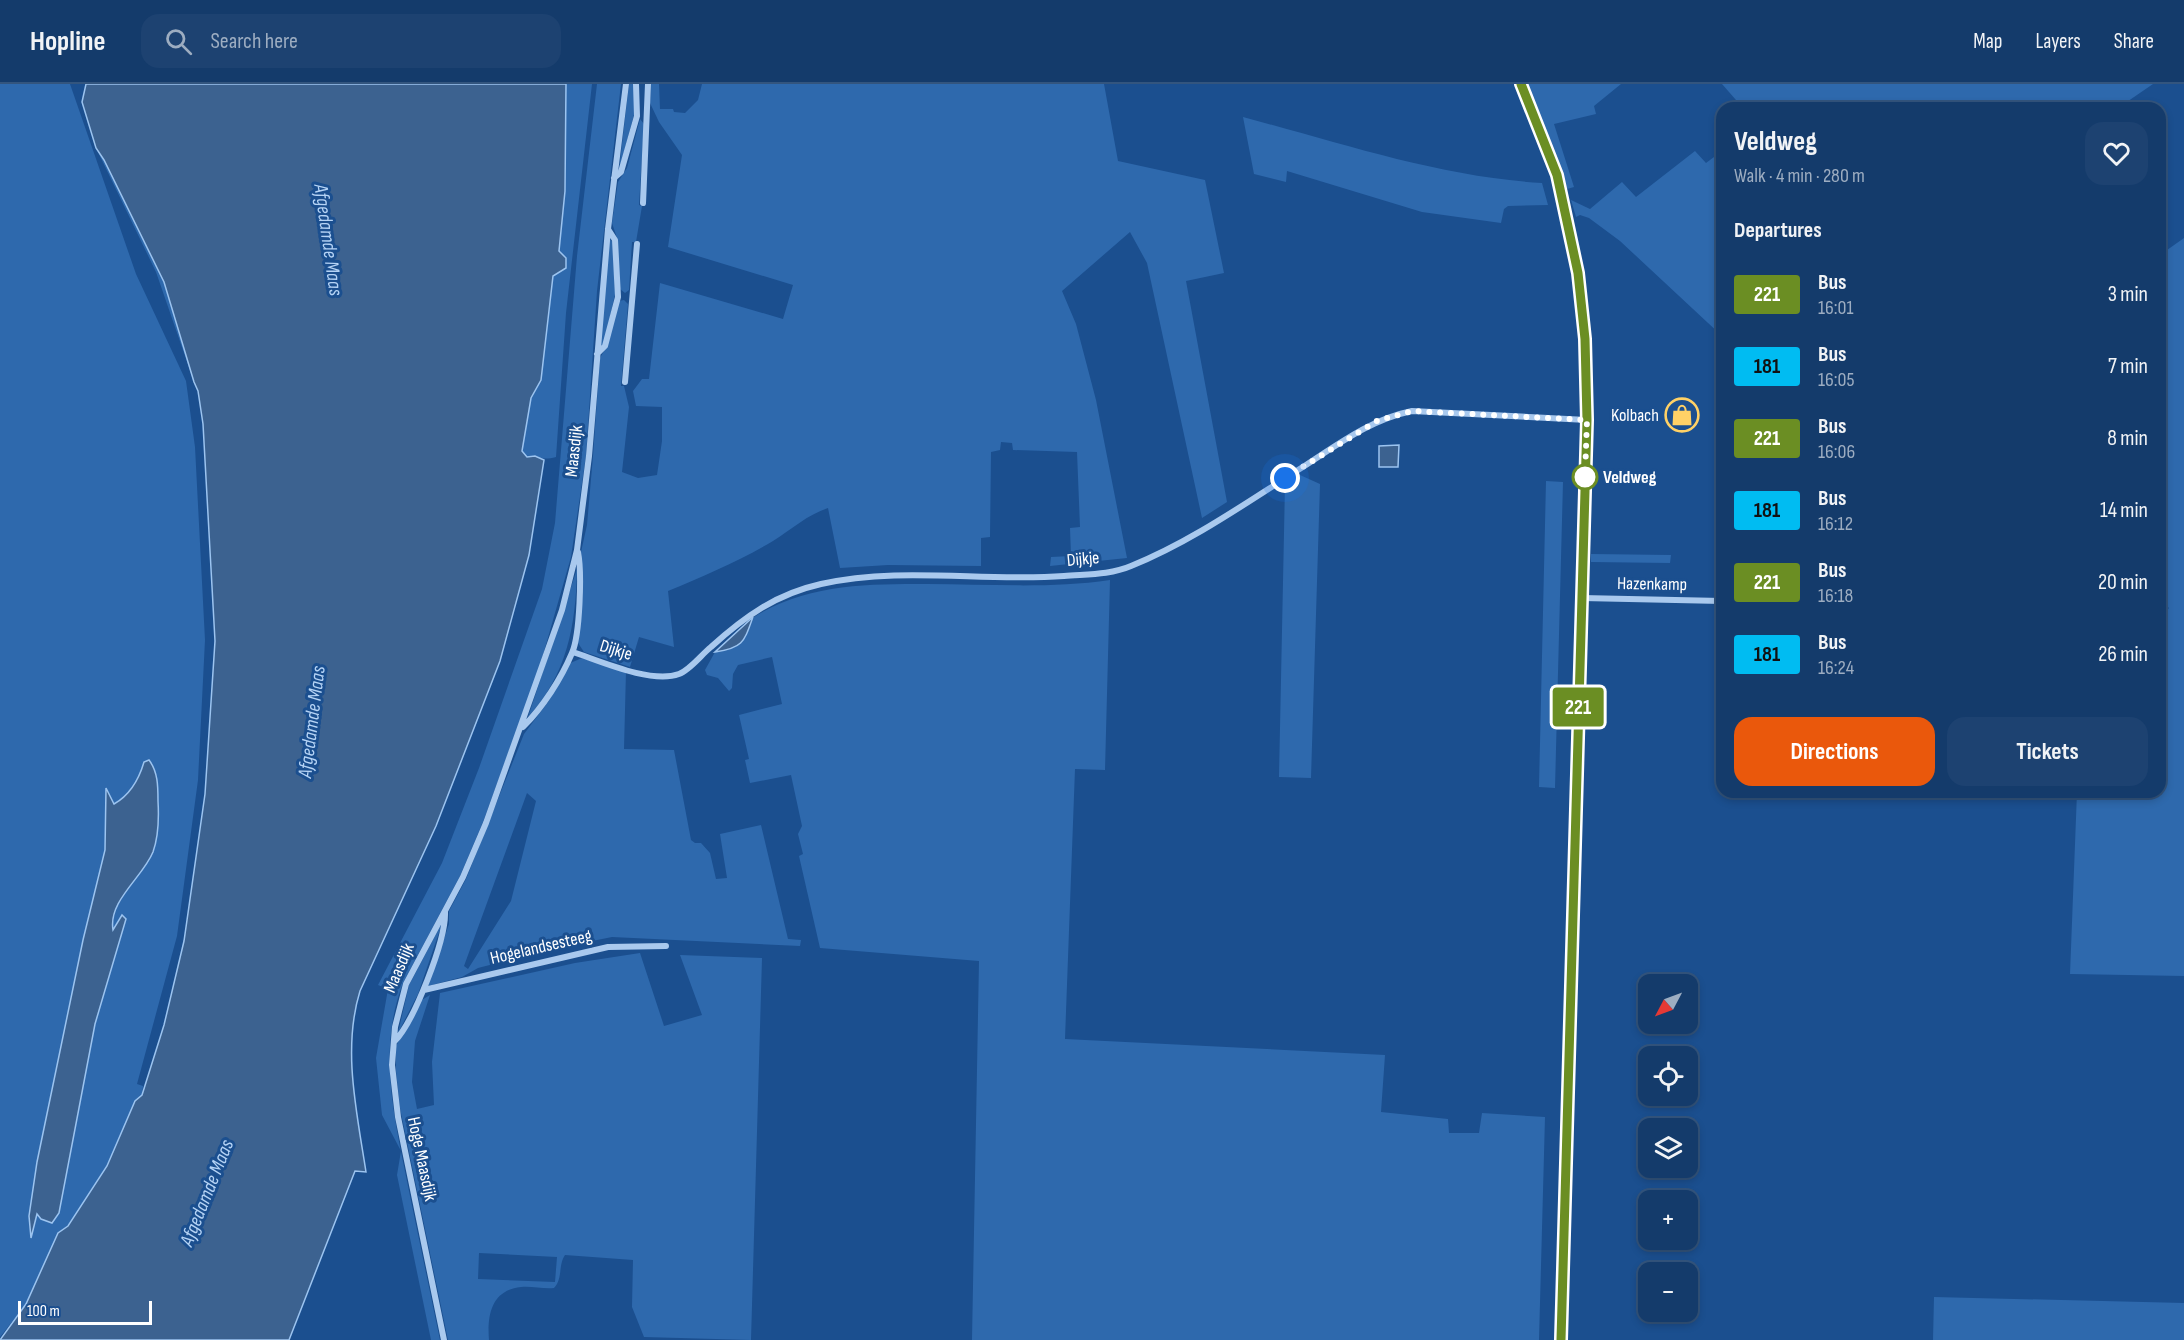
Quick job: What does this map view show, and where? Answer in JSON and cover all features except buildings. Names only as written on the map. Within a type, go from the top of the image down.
[{"type":"street","name":"Maasdijk","points":[[394,1042],[406,984],[463,878],[520,729],[562,610],[577,550],[589,456],[608,229],[626,84]]},
{"type":"street","name":"Maasdijk","points":[[614,179],[621,172],[637,116],[636,84]]},
{"type":"street","points":[[643,202],[648,84]]},
{"type":"street","points":[[1521,84],[1557,175],[1578,273],[1585,339],[1587,420],[1561,1340]]},
{"type":"street","points":[[637,116],[646,117]]},
{"type":"street","name":"Maasdijk","points":[[597,354],[605,346],[618,297],[615,240],[608,229]]},
{"type":"street","points":[[625,382],[637,244]]},
{"type":"street","points":[[618,297],[632,297]]},
{"type":"street","name":"Dijkje","points":[[573,652],[653,676],[680,674],[742,619],[760,607],[793,591],[819,584],[861,577],[905,574],[1032,578],[1113,572],[1131,567],[1200,530],[1363,429],[1393,415],[1412,411],[1587,420]]},
{"type":"street","name":"Maasdijk","points":[[520,729],[544,701],[573,652],[581,567],[577,550]]},
{"type":"street","name":"Hazenkamp","points":[[1581,598],[1716,601]]},
{"type":"street","name":"Maasdijk","points":[[424,990],[446,925],[445,911]]},
{"type":"street","name":"Hogelandsesteeg","points":[[424,990],[608,947],[666,946]]},
{"type":"street","points":[[394,1042],[402,1034],[424,990]]},
{"type":"street","name":"Hoge Maasdijk","points":[[394,1042],[392,1065],[398,1117],[444,1340]]},
{"type":"shaded area","points":[[0,84],[70,84],[136,274],[186,381],[195,447],[205,640],[198,780],[177,936],[137,1084],[143,1086],[142,1095],[135,1101],[107,1166],[68,1226],[58,1233],[26,1304],[0,1337]],"holes":[[[144,762],[157,812],[158,826],[155,841],[118,906],[114,918],[113,930],[122,916],[126,919],[95,1024],[62,1198],[37,1213],[35,1224],[37,1162],[83,940],[105,850],[107,789],[114,804],[133,786]]]},
{"type":"shaded area","points":[[566,84],[592,84],[566,313],[556,457],[527,457],[522,451],[531,397],[541,380],[553,276],[557,272],[565,191]]},
{"type":"shaded area","points":[[597,84],[621,84],[597,291],[586,456],[571,557],[539,669],[483,822],[460,876],[403,983],[395,1009],[391,1036],[391,1089],[401,1151],[382,1115],[376,1058],[388,989],[378,985],[442,863],[479,768],[542,589],[555,523],[577,256]]},
{"type":"shaded area","points":[[629,84],[634,84],[634,115],[619,170]]},
{"type":"shaded area","points":[[651,84],[659,84],[660,109],[673,109],[674,112],[685,113],[698,100],[702,84],[1104,84],[1118,161],[1205,180],[1224,273],[1186,281],[1227,502],[1202,518],[1147,263],[1130,232],[1062,291],[1076,324],[1096,400],[1127,558],[1050,566],[1051,557],[1071,556],[1070,528],[1080,527],[1077,452],[1013,450],[1012,443],[1001,442],[1000,450],[991,452],[990,537],[981,538],[981,566],[888,565],[840,568],[828,508],[806,518],[773,541],[747,555],[668,591],[674,647],[639,637],[630,667],[584,652],[578,643],[583,590],[581,552],[587,525],[600,358],[606,347],[619,301],[624,300],[628,304],[621,386],[624,386],[629,407],[622,472],[638,478],[657,475],[662,441],[662,407],[636,406],[633,391],[642,379],[649,379],[660,283],[783,319],[793,285],[668,247],[682,155],[659,122],[650,103]]},
{"type":"shaded area","points":[[1527,84],[1621,84],[1594,106],[1596,114],[1554,124],[1574,187],[1567,189]]},
{"type":"shaded area","points":[[1722,84],[2153,84],[2127,102],[1734,102],[1736,100]]},
{"type":"shaded area","points":[[1243,117],[1391,158],[1466,174],[1542,183],[1548,205],[1508,206],[1504,209],[1501,223],[1422,212],[1287,171],[1286,182],[1254,174]]},
{"type":"shaded area","points":[[640,119],[644,124],[639,205],[642,206],[636,242],[632,242],[629,290],[625,293],[620,289],[617,238],[612,223],[618,182],[627,168]]},
{"type":"shaded area","points":[[96,148],[164,282],[194,382],[156,272]]},
{"type":"shaded area","points":[[1695,151],[1706,163],[1716,156],[1716,330],[1620,241],[1589,218],[1580,215],[1576,217],[1571,200],[1590,209],[1622,182],[1636,197]]},
{"type":"shaded area","points":[[2184,238],[2184,976],[2070,974],[2077,798],[2166,798],[2166,611],[2169,608],[2166,605],[2166,251]]},
{"type":"shaded area","points":[[609,239],[613,242],[615,294],[604,344],[600,346]]},
{"type":"shaded area","points":[[1300,475],[1320,484],[1311,778],[1279,777],[1285,484]]},
{"type":"shaded area","points":[[1546,481],[1563,482],[1555,788],[1539,787]]},
{"type":"shaded area","points":[[1591,554],[1671,555],[1670,563],[1591,562]]},
{"type":"shaded area","points":[[577,569],[574,610],[567,648],[552,684],[528,717]]},
{"type":"shaded area","points":[[1110,580],[1105,770],[1075,769],[1065,1039],[1385,1055],[1381,1112],[1448,1119],[1449,1133],[1479,1133],[1482,1113],[1545,1117],[1539,1340],[972,1340],[979,961],[820,948],[799,856],[803,854],[798,834],[802,826],[791,775],[750,783],[745,760],[749,759],[739,715],[782,704],[772,657],[738,665],[733,674],[732,688],[729,691],[718,678],[707,675],[705,670],[715,652],[731,648],[745,638],[754,617],[774,606],[816,592],[882,585],[1041,585]]},
{"type":"shaded area","points":[[582,658],[626,671],[624,749],[674,750],[691,840],[701,843],[710,853],[716,879],[727,878],[720,834],[761,825],[788,939],[801,940],[800,946],[612,937],[478,968],[462,977],[428,986],[449,924],[449,911],[466,879],[524,734],[548,702],[568,664]],"holes":[[[527,793],[536,801],[511,901],[468,969],[464,966]]]},
{"type":"shaded area","points":[[443,921],[418,994],[398,1033],[409,985]]},
{"type":"shaded area","points":[[640,953],[664,1026],[702,1015],[680,955],[762,958],[751,1340],[644,1337],[632,1307],[633,1260],[565,1255],[559,1280],[554,1288],[521,1287],[503,1293],[497,1299],[490,1313],[489,1340],[448,1340],[400,1108],[396,1046],[420,1001],[430,995],[415,1041],[412,1082],[417,1109],[434,1105],[432,1062],[440,993],[575,963]],"holes":[[[479,1253],[557,1257],[555,1282],[478,1279]]]},
{"type":"shaded area","points":[[401,1151],[440,1340],[431,1340],[397,1175]]},
{"type":"shaded area","points":[[1934,1297],[2184,1303],[2184,1340],[1933,1340]]},
{"type":"water","name":"Afgedamde Maas","points":[[86,84],[566,84],[565,191],[559,251],[566,258],[566,268],[553,276],[541,380],[531,398],[522,451],[527,457],[535,456],[544,460],[529,555],[500,661],[436,826],[360,991],[352,1035],[352,1058],[355,1104],[366,1172],[355,1171],[289,1340],[0,1340],[26,1304],[58,1233],[68,1226],[107,1166],[135,1101],[142,1095],[164,1025],[184,941],[205,794],[215,641],[203,424],[198,391],[164,282],[96,148],[82,102]]},
{"type":"water","points":[[1399,445],[1398,467],[1379,467],[1379,446]]},
{"type":"water","points":[[753,617],[744,638],[737,646],[715,652]]},
{"type":"water","points":[[149,760],[156,774],[158,785],[155,846],[148,861],[121,899],[113,919],[113,930],[122,915],[126,919],[95,1024],[59,1213],[52,1223],[41,1219],[37,1214],[31,1238],[29,1216],[37,1162],[83,940],[105,850],[106,788],[114,804],[129,791],[137,780],[144,762]]},
{"type":"bus line","name":"221","points":[[1521,84],[1557,175],[1578,273],[1585,339],[1587,420],[1561,1340]]},
{"type":"place","name":"Kolbach","points":[[1682,415]]},
{"type":"place","name":"Veldweg","points":[[1585,477]]},
{"type":"route","points":[[1285,478],[1377,421],[1412,411],[1587,420],[1585,477]]}]
